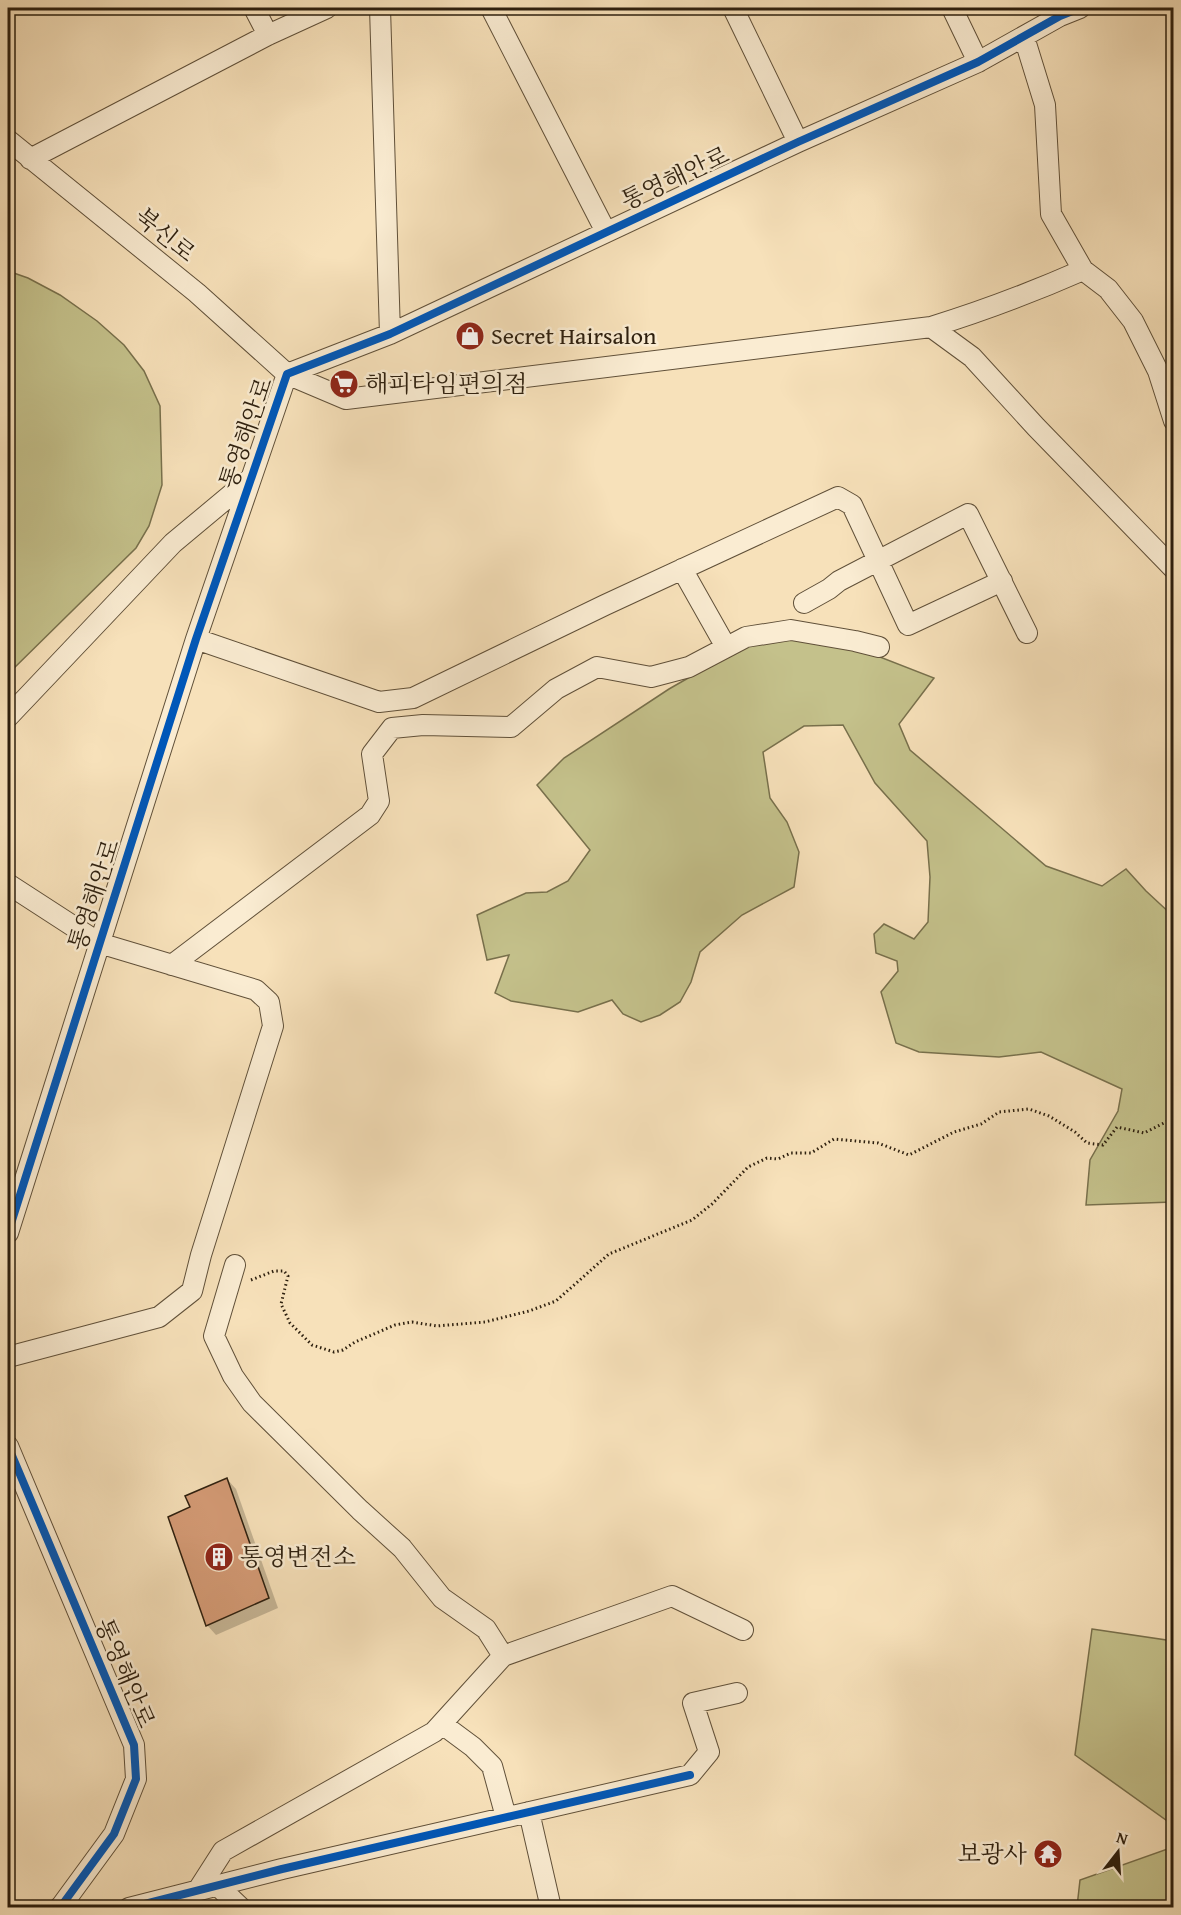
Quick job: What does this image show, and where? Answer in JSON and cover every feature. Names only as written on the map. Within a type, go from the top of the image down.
[{"type":"street","points":[[255,8],[268,35]]},
{"type":"street","points":[[30,159],[268,35],[327,8]]},
{"type":"street","points":[[380,8],[390,334]]},
{"type":"street","points":[[491,8],[606,232]]},
{"type":"street","points":[[733,8],[798,142]]},
{"type":"street","points":[[952,8],[978,62]]},
{"type":"street","name":"통영해안로","points":[[8,1233],[196,639],[287,374],[390,334],[798,142],[978,62],[1024,36],[1058,12],[1080,8]]},
{"type":"street","points":[[1024,36],[1045,105],[1051,214],[1083,270],[1108,289],[1133,321],[1158,371],[1173,421]]},
{"type":"street","name":"북신로","points":[[8,140],[197,293],[287,374],[346,399],[931,327],[1016,298],[1083,270]]},
{"type":"street","points":[[931,327],[972,357],[1036,427],[1173,568]]},
{"type":"street","points":[[8,717],[173,543],[251,478]]},
{"type":"street","points":[[196,639],[379,702],[413,698],[838,497],[852,505],[908,625],[1002,581]]},
{"type":"street","points":[[804,603],[830,589],[838,581],[968,514],[1028,633]]},
{"type":"street","points":[[682,569],[726,647]]},
{"type":"street","points":[[172,965],[370,815],[379,801],[372,754],[392,728],[423,725],[512,727],[556,689],[597,667],[651,677],[689,667],[746,637],[791,630],[879,647]]},
{"type":"street","points":[[8,884],[99,943],[256,990],[269,1002],[273,1026],[201,1255],[192,1291],[159,1317],[8,1357]]},
{"type":"street","points":[[236,1265],[214,1336],[232,1376],[252,1403],[360,1510],[402,1548],[442,1598],[486,1629],[503,1656]]},
{"type":"street","name":"통영해안로","points":[[8,1446],[134,1745],[136,1779],[114,1834],[65,1907]]},
{"type":"street","points":[[207,1888],[223,1851],[434,1732],[503,1656],[672,1596],[743,1630]]},
{"type":"street","points":[[129,1908],[690,1775],[709,1752],[693,1703],[737,1693]]},
{"type":"street","points":[[442,1724],[492,1766],[506,1817]]},
{"type":"street","points":[[529,1812],[550,1908]]},
{"type":"street","points":[[207,1888],[241,1908]]},
{"type":"path","points":[[229,1286],[274,1271],[284,1271],[288,1276],[281,1304],[290,1323],[312,1345],[334,1352],[343,1350],[355,1342],[395,1325],[412,1322],[436,1326],[485,1322],[529,1311],[555,1301],[609,1254],[692,1220],[712,1204],[748,1167],[768,1158],[778,1159],[791,1153],[811,1153],[834,1139],[878,1143],[909,1155],[954,1132],[981,1124],[999,1112],[1029,1109],[1049,1116],[1076,1132],[1087,1143],[1103,1145],[1117,1127],[1144,1133],[1173,1118]]},
{"type":"shaded area","points":[[8,271],[28,278],[60,295],[97,321],[124,345],[144,371],[160,406],[162,485],[149,526],[136,548],[8,674]]},
{"type":"shaded area","points":[[821,634],[934,678],[899,724],[910,750],[1046,866],[1102,886],[1126,869],[1173,916],[1173,1202],[1086,1205],[1090,1160],[1118,1111],[1122,1089],[1041,1052],[999,1057],[919,1052],[896,1043],[881,992],[898,971],[897,961],[876,953],[874,934],[884,924],[914,939],[928,922],[930,877],[927,841],[875,783],[843,725],[804,726],[763,752],[770,798],[787,822],[799,852],[794,887],[742,915],[700,952],[691,982],[680,1002],[660,1015],[641,1022],[623,1014],[612,1000],[578,1012],[511,1001],[495,993],[509,955],[487,960],[477,915],[526,893],[547,892],[568,881],[590,850],[537,785],[564,758],[669,689],[744,646]]},
{"type":"shaded area","points":[[1092,1629],[1173,1641],[1173,1825],[1075,1755]]},
{"type":"shaded area","points":[[1173,1847],[1173,1907],[1077,1907],[1080,1880]]},
{"type":"building","name":"통영변전소","points":[[227,1478],[269,1598],[206,1626],[168,1517],[190,1507],[185,1496]]},
{"type":"cycle path","points":[[8,1233],[196,639],[287,374],[390,334],[798,142],[978,62],[1060,16],[1080,8]]},
{"type":"cycle path","points":[[8,1446],[134,1745],[136,1779],[114,1834],[59,1908]]},
{"type":"cycle path","points":[[129,1908],[282,1869],[690,1775]]},
{"type":"place","name":"Secret Hairsalon","points":[[470,336]]},
{"type":"place","name":"해피타임편의점","points":[[344,384]]},
{"type":"place","name":"통영변전소","points":[[219,1557]]},
{"type":"place","name":"보광사","points":[[1048,1854]]}]
